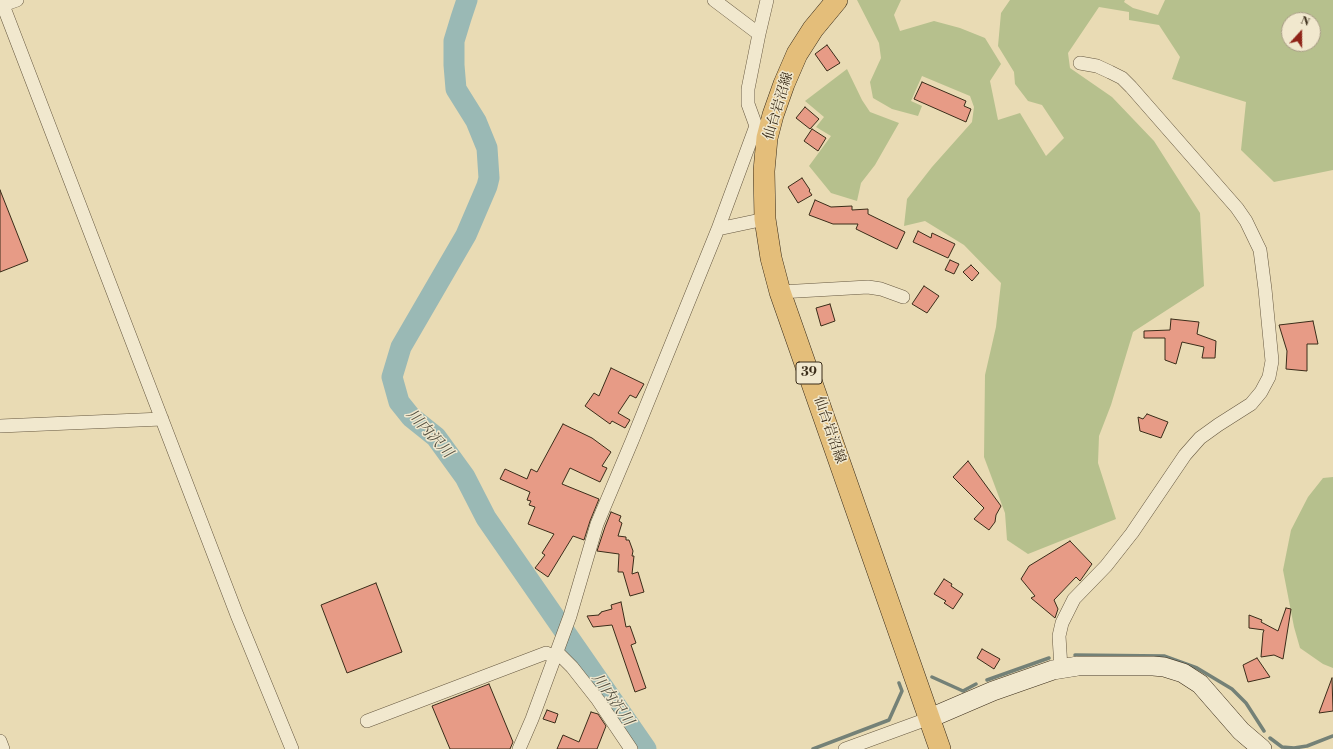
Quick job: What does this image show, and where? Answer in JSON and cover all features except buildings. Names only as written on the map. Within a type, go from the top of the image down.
[{"type":"main road","name":"仙台岩沼線","points":[[837,0],[813,29],[797,54],[773,115],[767,138],[764,171],[765,219],[771,258],[780,292],[940,749]]},
{"type":"street","points":[[17,0],[1,4],[237,615],[292,749]]},
{"type":"street","points":[[714,0],[759,34]]},
{"type":"street","points":[[519,749],[570,616],[597,524],[718,229],[756,126],[748,104],[748,89],[767,0]]},
{"type":"street","points":[[1061,668],[1059,636],[1062,623],[1074,599],[1106,566],[1132,533],[1185,455],[1200,438],[1251,404],[1261,392],[1269,376],[1272,361],[1268,312],[1260,250],[1246,221],[1237,208],[1122,78],[1097,66],[1080,63]]},
{"type":"street","points":[[718,229],[765,219]]},
{"type":"street","points":[[780,292],[868,287],[882,289],[903,297]]},
{"type":"street","points":[[0,426],[162,419]]},
{"type":"street","points":[[367,721],[546,653],[557,651]]},
{"type":"street","points":[[557,651],[572,667],[598,700],[631,749]]},
{"type":"street","points":[[845,749],[930,718],[994,691],[1053,670],[1078,666],[1153,666],[1164,667],[1183,673],[1200,684],[1241,731],[1262,749]]},
{"type":"street","points":[[0,741],[3,749]]},
{"type":"green space","points":[[857,0],[901,0],[894,15],[900,31],[934,21],[960,28],[985,38],[1001,64],[990,81],[998,120],[1020,113],[1046,156],[1064,138],[1042,105],[1028,101],[1015,84],[1014,72],[998,46],[1001,13],[1010,0],[1125,0],[1124,2],[1133,8],[1158,15],[1165,0],[1333,0],[1333,170],[1274,182],[1241,150],[1246,102],[1172,79],[1180,57],[1159,25],[1129,20],[1129,12],[1099,7],[1068,53],[1070,68],[1112,97],[1154,141],[1200,213],[1204,286],[1133,332],[1111,405],[1099,436],[1098,463],[1116,519],[1028,554],[1007,540],[1005,513],[984,457],[985,375],[996,327],[1001,283],[964,245],[925,221],[904,226],[907,199],[932,167],[972,122],[974,107],[970,96],[922,76],[911,101],[922,106],[918,116],[892,109],[873,98],[870,82],[881,58],[879,43]]},
{"type":"green space","points":[[847,69],[862,100],[870,112],[899,123],[875,165],[861,183],[857,201],[831,193],[809,166],[831,136],[816,127],[824,117],[805,101]]},
{"type":"green space","points":[[1333,477],[1333,668],[1323,664],[1300,648],[1294,627],[1283,570],[1291,530],[1308,497],[1323,478]]},
{"type":"waterway","name":"川内沢川","points":[[467,0],[454,41],[456,89],[476,121],[487,148],[489,178],[466,235],[401,347],[392,377],[399,402],[411,417],[436,437],[465,477],[486,518],[646,749]]},
{"type":"waterway","points":[[1075,655],[1164,656],[1197,668],[1232,689],[1246,703],[1264,731]]},
{"type":"waterway","points":[[987,680],[1049,658]]},
{"type":"waterway","points":[[932,677],[963,691],[976,684]]},
{"type":"waterway","points":[[813,749],[889,720],[902,691],[899,683]]},
{"type":"waterway","points":[[1270,738],[1282,747],[1294,748],[1307,746],[1333,736]]}]
